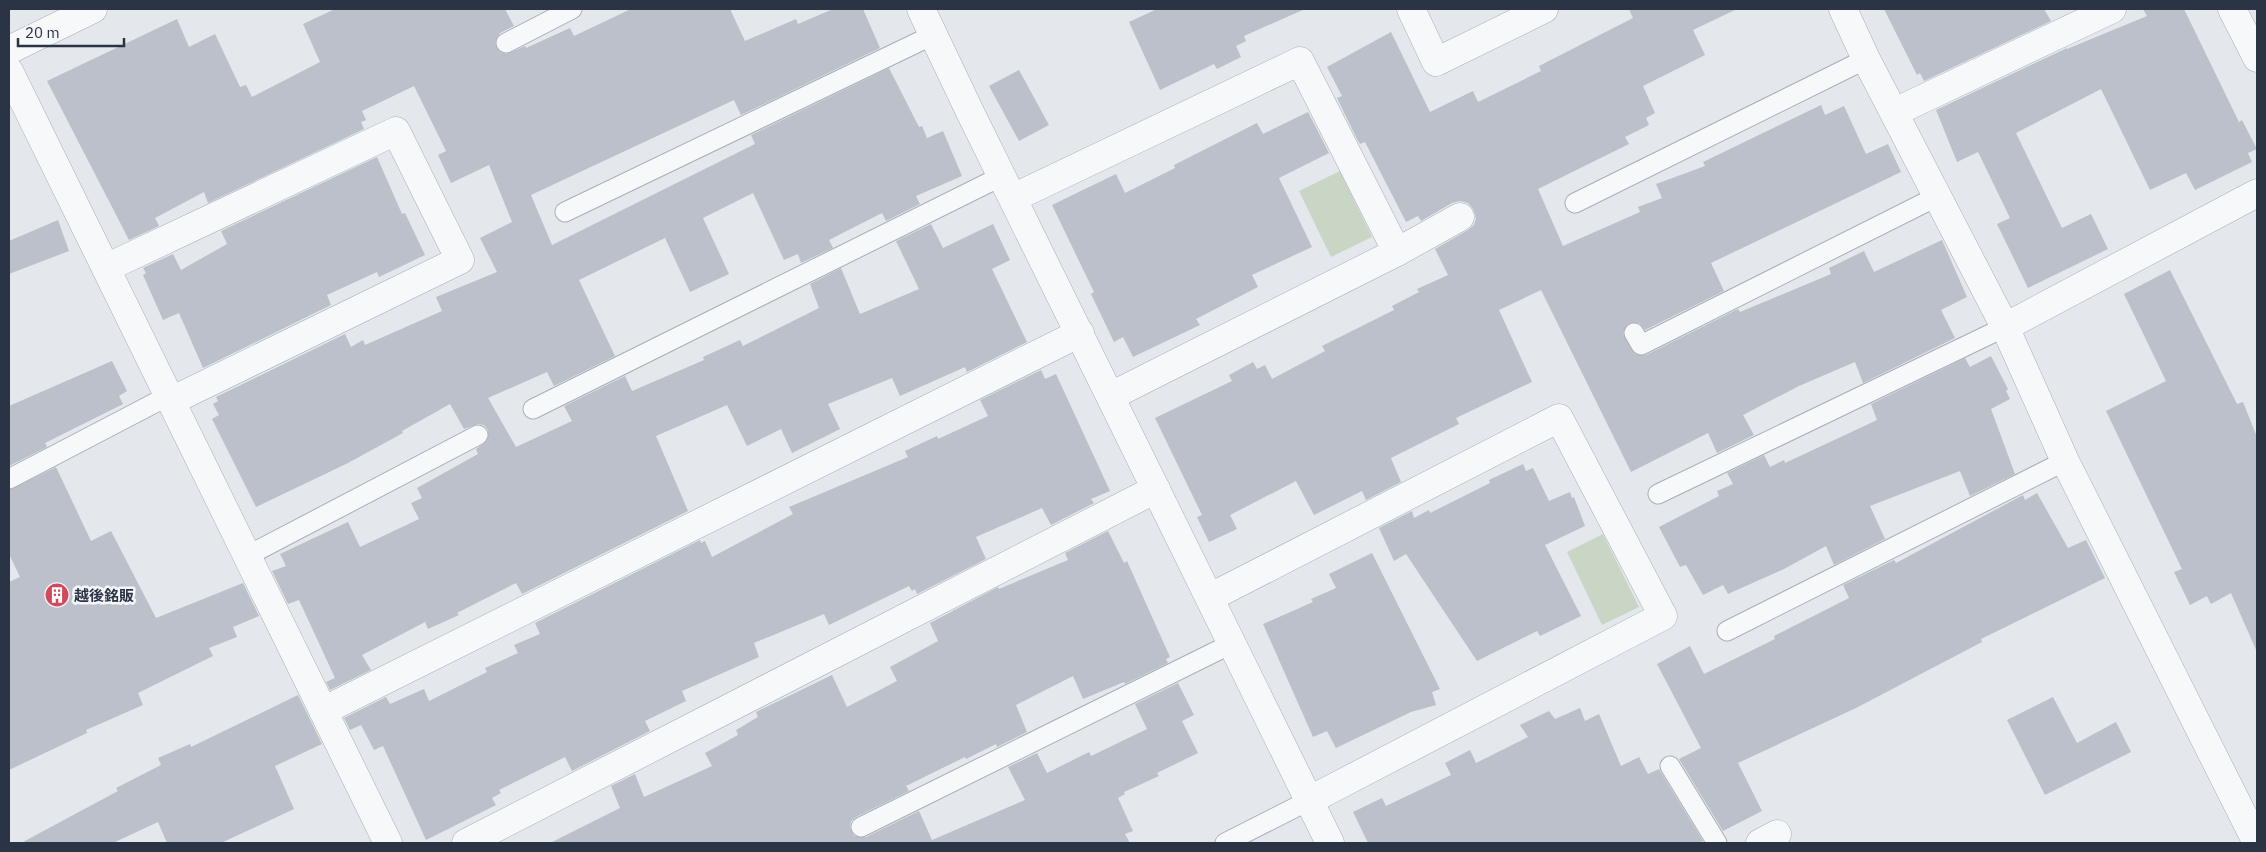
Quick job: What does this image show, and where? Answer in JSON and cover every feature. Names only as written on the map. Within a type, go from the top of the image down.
[{"type":"street","points":[[9,50],[93,9]]},
{"type":"street","points":[[921,9],[1330,843]]},
{"type":"street","points":[[1411,9],[1436,62],[1544,9]]},
{"type":"street","points":[[1843,9],[1866,59],[2005,327],[2065,461],[2257,843]]},
{"type":"street","points":[[1895,112],[2112,9]]},
{"type":"street","points":[[2232,9],[2257,58]]},
{"type":"street","points":[[1007,187],[1300,61],[1397,252]]},
{"type":"street","points":[[9,71],[388,843]]},
{"type":"street","points":[[106,268],[396,131],[460,260],[170,399]]},
{"type":"street","points":[[2005,327],[2257,193]]},
{"type":"street","points":[[1111,396],[1397,252],[1460,217]]},
{"type":"street","points":[[323,711],[1080,333]]},
{"type":"street","points":[[1211,597],[1559,418],[1663,616],[1310,800]]},
{"type":"street","points":[[466,843],[1156,489]]},
{"type":"lane","points":[[506,43],[572,9]]},
{"type":"lane","points":[[565,212],[933,35]]},
{"type":"lane","points":[[1575,202],[1866,59]]},
{"type":"lane","points":[[533,409],[1007,187]]},
{"type":"lane","points":[[1634,333],[1641,345],[1938,196]]},
{"type":"lane","points":[[1658,494],[2005,327]]},
{"type":"lane","points":[[9,479],[170,399]]},
{"type":"lane","points":[[247,556],[478,435]]},
{"type":"lane","points":[[1727,631],[2065,461]]},
{"type":"lane","points":[[861,827],[1233,643]]},
{"type":"lane","points":[[1670,766],[1717,843]]},
{"type":"lane","points":[[1225,843],[1310,800]]},
{"type":"green space","points":[[1340,171],[1372,237],[1331,257],[1299,191]]},
{"type":"green space","points":[[1603,534],[1639,607],[1602,625],[1567,552]]},
{"type":"building","points":[[335,9],[505,9],[514,26],[500,33],[495,43],[500,52],[506,54],[525,46],[526,48],[570,28],[574,36],[631,9],[730,9],[745,41],[796,19],[798,24],[833,9],[863,9],[880,48],[741,115],[734,100],[531,195],[552,245],[755,144],[751,135],[889,68],[919,127],[922,126],[927,138],[943,131],[962,176],[916,196],[920,204],[886,221],[882,213],[829,240],[833,248],[801,263],[798,254],[784,260],[753,193],[703,218],[729,274],[690,292],[665,238],[579,280],[615,356],[554,386],[547,372],[488,398],[516,447],[572,421],[564,406],[625,376],[632,391],[704,360],[703,357],[740,340],[743,346],[819,308],[810,284],[841,268],[860,314],[919,289],[896,241],[931,224],[943,248],[993,224],[1010,260],[992,269],[1027,342],[967,372],[965,367],[900,396],[892,378],[828,404],[840,429],[792,453],[781,429],[747,446],[727,405],[656,436],[688,511],[522,594],[516,583],[457,613],[459,615],[428,629],[425,622],[362,655],[371,670],[330,690],[326,682],[335,678],[299,600],[288,604],[272,571],[286,566],[280,554],[348,522],[360,547],[419,519],[411,503],[422,498],[417,488],[478,454],[476,449],[487,441],[488,430],[484,425],[478,424],[464,429],[450,404],[402,431],[403,433],[348,463],[256,507],[212,419],[219,415],[213,404],[218,401],[216,397],[345,334],[351,347],[363,340],[365,345],[442,311],[436,297],[497,272],[480,238],[512,222],[489,165],[451,183],[438,155],[446,151],[414,86],[362,111],[366,120],[361,122],[364,129],[208,203],[204,192],[155,218],[159,226],[129,240],[47,81],[177,19],[189,47],[215,34],[240,87],[246,85],[252,97],[320,62],[303,24]]},
{"type":"building","points":[[1157,9],[1305,9],[1244,36],[1246,41],[1236,46],[1241,57],[1217,69],[1214,64],[1160,90],[1129,22]]},
{"type":"building","points":[[1629,9],[1737,9],[1693,30],[1705,55],[1643,86],[1655,113],[1646,118],[1649,125],[1625,137],[1629,144],[1538,189],[1563,246],[1640,212],[1638,207],[1662,198],[1656,184],[1705,166],[1703,162],[1821,105],[1825,115],[1844,106],[1866,154],[1888,144],[1901,172],[1711,263],[1724,291],[1645,330],[1639,323],[1628,324],[1623,334],[1635,354],[1646,355],[1738,309],[1740,312],[1831,274],[1829,268],[1864,251],[1874,272],[1942,240],[1967,297],[1941,310],[1955,338],[1863,383],[1855,362],[1799,386],[1743,415],[1754,435],[1717,453],[1708,433],[1631,472],[1541,290],[1499,310],[1532,382],[1456,418],[1459,424],[1391,458],[1401,482],[1366,500],[1362,491],[1314,515],[1296,481],[1230,515],[1237,529],[1209,542],[1197,517],[1202,515],[1155,418],[1232,381],[1229,375],[1253,362],[1257,369],[1265,365],[1272,379],[1325,351],[1322,346],[1394,310],[1392,306],[1419,292],[1417,289],[1448,275],[1435,249],[1468,230],[1474,225],[1476,218],[1473,209],[1468,203],[1460,201],[1452,203],[1421,221],[1418,216],[1406,222],[1365,142],[1360,144],[1357,139],[1337,98],[1342,96],[1327,67],[1391,32],[1430,112],[1473,91],[1478,102],[1541,71],[1539,66],[1633,18]]},
{"type":"building","points":[[1884,9],[2044,9],[2051,21],[1924,81],[1920,73],[1917,75]]},
{"type":"building","points":[[2143,9],[2184,9],[2239,122],[2242,120],[2257,149],[2248,153],[2252,162],[2195,190],[2186,173],[2150,190],[2101,89],[2016,133],[2062,228],[2091,214],[2108,249],[2028,288],[1997,224],[2010,218],[1978,152],[1957,162],[1936,110],[2067,48],[2147,16]]},
{"type":"building","points":[[1019,70],[1049,125],[1019,141],[989,86]]},
{"type":"building","points":[[1308,112],[1329,153],[1279,178],[1312,247],[1252,275],[1258,287],[1196,319],[1200,325],[1133,357],[1123,337],[1114,342],[1091,294],[1094,292],[1052,205],[1116,174],[1125,193],[1175,168],[1174,165],[1257,123],[1263,134]]},
{"type":"building","points":[[377,157],[402,214],[405,213],[425,255],[379,277],[377,272],[327,295],[331,305],[203,368],[179,313],[163,320],[143,275],[146,273],[143,268],[173,254],[181,270],[227,244],[221,231]]},
{"type":"building","points":[[58,220],[69,251],[9,274],[9,241]]},
{"type":"building","points":[[2170,270],[2237,404],[2243,402],[2257,437],[2257,652],[2231,593],[2211,604],[2207,596],[2190,605],[2174,572],[2182,569],[2106,411],[2166,381],[2124,294]]},
{"type":"building","points":[[1991,356],[2008,389],[2006,391],[2010,399],[1991,409],[2015,474],[1970,496],[1960,471],[1870,506],[1885,539],[1834,565],[1826,546],[1784,569],[1728,594],[1723,585],[1703,595],[1686,565],[1680,567],[1659,527],[1719,496],[1717,491],[1733,484],[1727,473],[1764,455],[1770,467],[1784,460],[1785,463],[1877,420],[1871,404],[1965,358],[1970,367]]},
{"type":"building","points":[[112,361],[127,391],[119,396],[123,404],[45,443],[47,447],[9,466],[9,406]]},
{"type":"building","points":[[1041,370],[1045,379],[1056,374],[1110,491],[1091,499],[1094,503],[1051,525],[1042,508],[976,537],[986,559],[917,594],[915,589],[912,591],[909,586],[829,625],[824,614],[754,643],[759,657],[682,691],[686,701],[645,721],[650,731],[572,771],[565,757],[499,790],[501,793],[492,798],[496,805],[426,840],[383,746],[374,750],[361,725],[350,730],[344,718],[386,697],[390,704],[424,689],[429,701],[487,672],[485,668],[518,653],[514,645],[540,634],[535,623],[700,540],[701,543],[705,541],[712,557],[793,514],[789,507],[908,457],[905,451],[937,436],[938,439],[988,416],[980,400]]},
{"type":"building","points":[[1523,464],[1526,471],[1533,468],[1549,501],[1570,492],[1572,498],[1574,497],[1585,526],[1545,545],[1581,616],[1540,636],[1537,631],[1477,661],[1406,554],[1394,561],[1379,528],[1412,511],[1414,518],[1429,510],[1430,513],[1490,483],[1489,480]]},
{"type":"building","points":[[56,467],[91,541],[111,531],[156,618],[243,583],[259,616],[233,627],[237,637],[209,648],[213,656],[138,693],[143,705],[86,730],[87,733],[9,770],[9,582],[20,577],[9,554],[9,490]]},
{"type":"building","points":[[2037,493],[2068,548],[2086,540],[2105,578],[1981,639],[1982,642],[1856,708],[1738,763],[1762,811],[1723,831],[1679,759],[1701,748],[1657,664],[1690,646],[1704,674],[1775,639],[1774,636],[1849,598],[1843,585],[1894,560],[1896,563],[2023,495],[2025,500]]},
{"type":"building","points":[[1108,531],[1124,563],[1127,561],[1170,657],[1166,659],[1168,663],[1125,684],[1124,682],[1083,699],[1073,676],[1016,705],[1027,732],[997,747],[996,744],[966,759],[965,757],[906,786],[909,791],[856,817],[851,821],[850,827],[854,836],[866,837],[919,811],[932,840],[1025,800],[1008,767],[1037,753],[1047,773],[1089,752],[1091,756],[1147,729],[1135,704],[1178,683],[1194,715],[1182,721],[1198,753],[1157,773],[1159,776],[1124,792],[1125,794],[1118,798],[1133,831],[1125,834],[1130,843],[550,843],[620,808],[611,786],[635,774],[644,797],[712,766],[705,753],[738,735],[736,730],[758,717],[756,712],[832,675],[847,707],[897,681],[890,667],[938,641],[930,623],[998,587],[999,589],[1068,560],[1065,553]]},
{"type":"building","points":[[1372,553],[1440,689],[1432,692],[1436,705],[1411,712],[1336,748],[1327,731],[1313,737],[1263,624],[1313,602],[1311,599],[1336,588],[1329,574]]},
{"type":"building","points":[[298,695],[322,744],[275,766],[294,809],[221,843],[167,843],[158,822],[113,843],[21,843],[118,791],[116,788],[161,765],[158,758],[190,744],[191,747]]},
{"type":"building","points":[[2053,697],[2077,743],[2116,722],[2131,752],[2045,795],[2007,720]]},
{"type":"building","points":[[1580,708],[1585,721],[1599,714],[1621,766],[1639,757],[1648,774],[1659,769],[1703,841],[1698,843],[1368,843],[1353,812],[1382,798],[1386,806],[1451,775],[1445,763],[1470,750],[1476,763],[1528,737],[1520,725],[1549,711],[1555,719]]},
{"type":"place","name":"越後銘販","points":[[57,595]]}]
